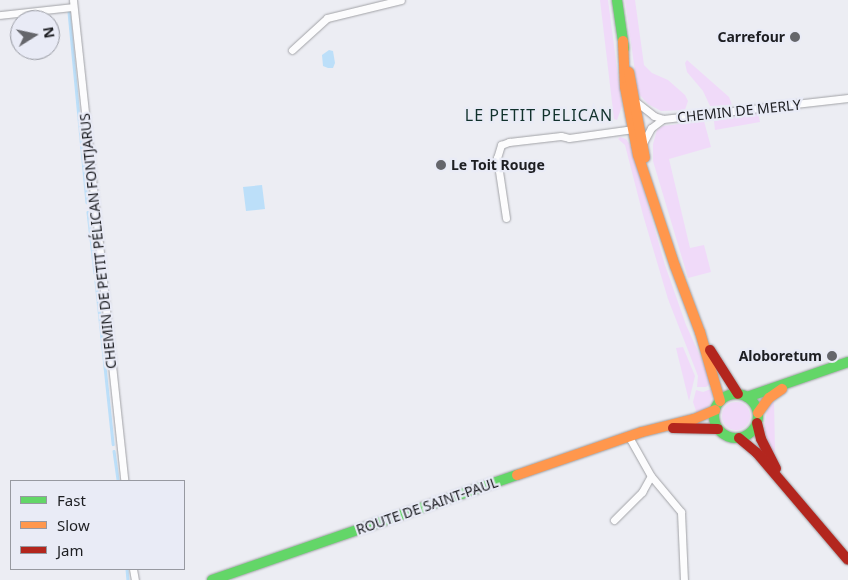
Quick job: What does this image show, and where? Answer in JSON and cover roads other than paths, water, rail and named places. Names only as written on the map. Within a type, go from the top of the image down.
[{"type":"main road","points":[[617,0],[649,184]]},
{"type":"main road","points":[[623,41],[625,87],[638,155],[675,266],[700,332],[717,405],[714,419],[718,428],[725,435],[739,438],[756,453],[795,496],[848,560]]},
{"type":"main road","points":[[700,332],[742,395],[754,404],[768,454],[795,496]]},
{"type":"main road","points":[[717,405],[728,396],[742,395],[791,382],[848,362]]},
{"type":"main road","points":[[739,438],[752,431],[769,398],[791,382]]},
{"type":"main road","name":"ROUTE DE SAINT-PAUL","points":[[212,580],[629,436],[666,424],[694,419],[717,405]]},
{"type":"main road","name":"ROUTE DE SAINT-PAUL","points":[[642,432],[675,428],[718,428]]},
{"type":"street","points":[[292,50],[327,18],[401,0]]},
{"type":"street","points":[[0,15],[73,3]]},
{"type":"street","name":"CHEMIN DE PETIT PÉLICAN FONTJARUS","points":[[73,3],[124,480]]},
{"type":"street","name":"CHEMIN DE MERLY","points":[[635,101],[654,116],[663,119],[848,98]]},
{"type":"street","points":[[643,142],[651,128],[663,119]]},
{"type":"street","points":[[506,218],[497,158],[501,145],[509,142],[561,136],[569,138],[633,129]]},
{"type":"street","points":[[629,436],[651,476],[681,512],[684,580]]},
{"type":"street","points":[[614,520],[642,492],[651,476]]},
{"type":"water","points":[[329,50],[333,51],[335,63],[333,68],[323,66],[322,55]]},
{"type":"water","points":[[262,185],[265,209],[246,211],[243,187]]},
{"type":"waterway","points":[[69,12],[87,202]]},
{"type":"waterway","points":[[88,212],[95,273]]},
{"type":"waterway","points":[[96,281],[113,444]]},
{"type":"waterway","points":[[114,451],[118,480]]},
{"type":"waterway","points":[[127,570],[128,580]]},
{"type":"place","name":"Carrefour","points":[[795,37]]},
{"type":"place","name":"Le Toit Rouge","points":[[441,165]]},
{"type":"place","name":"Aloboretum","points":[[832,356]]},
{"type":"district","name":"LE PETIT PELICAN","points":[[539,115]]}]
